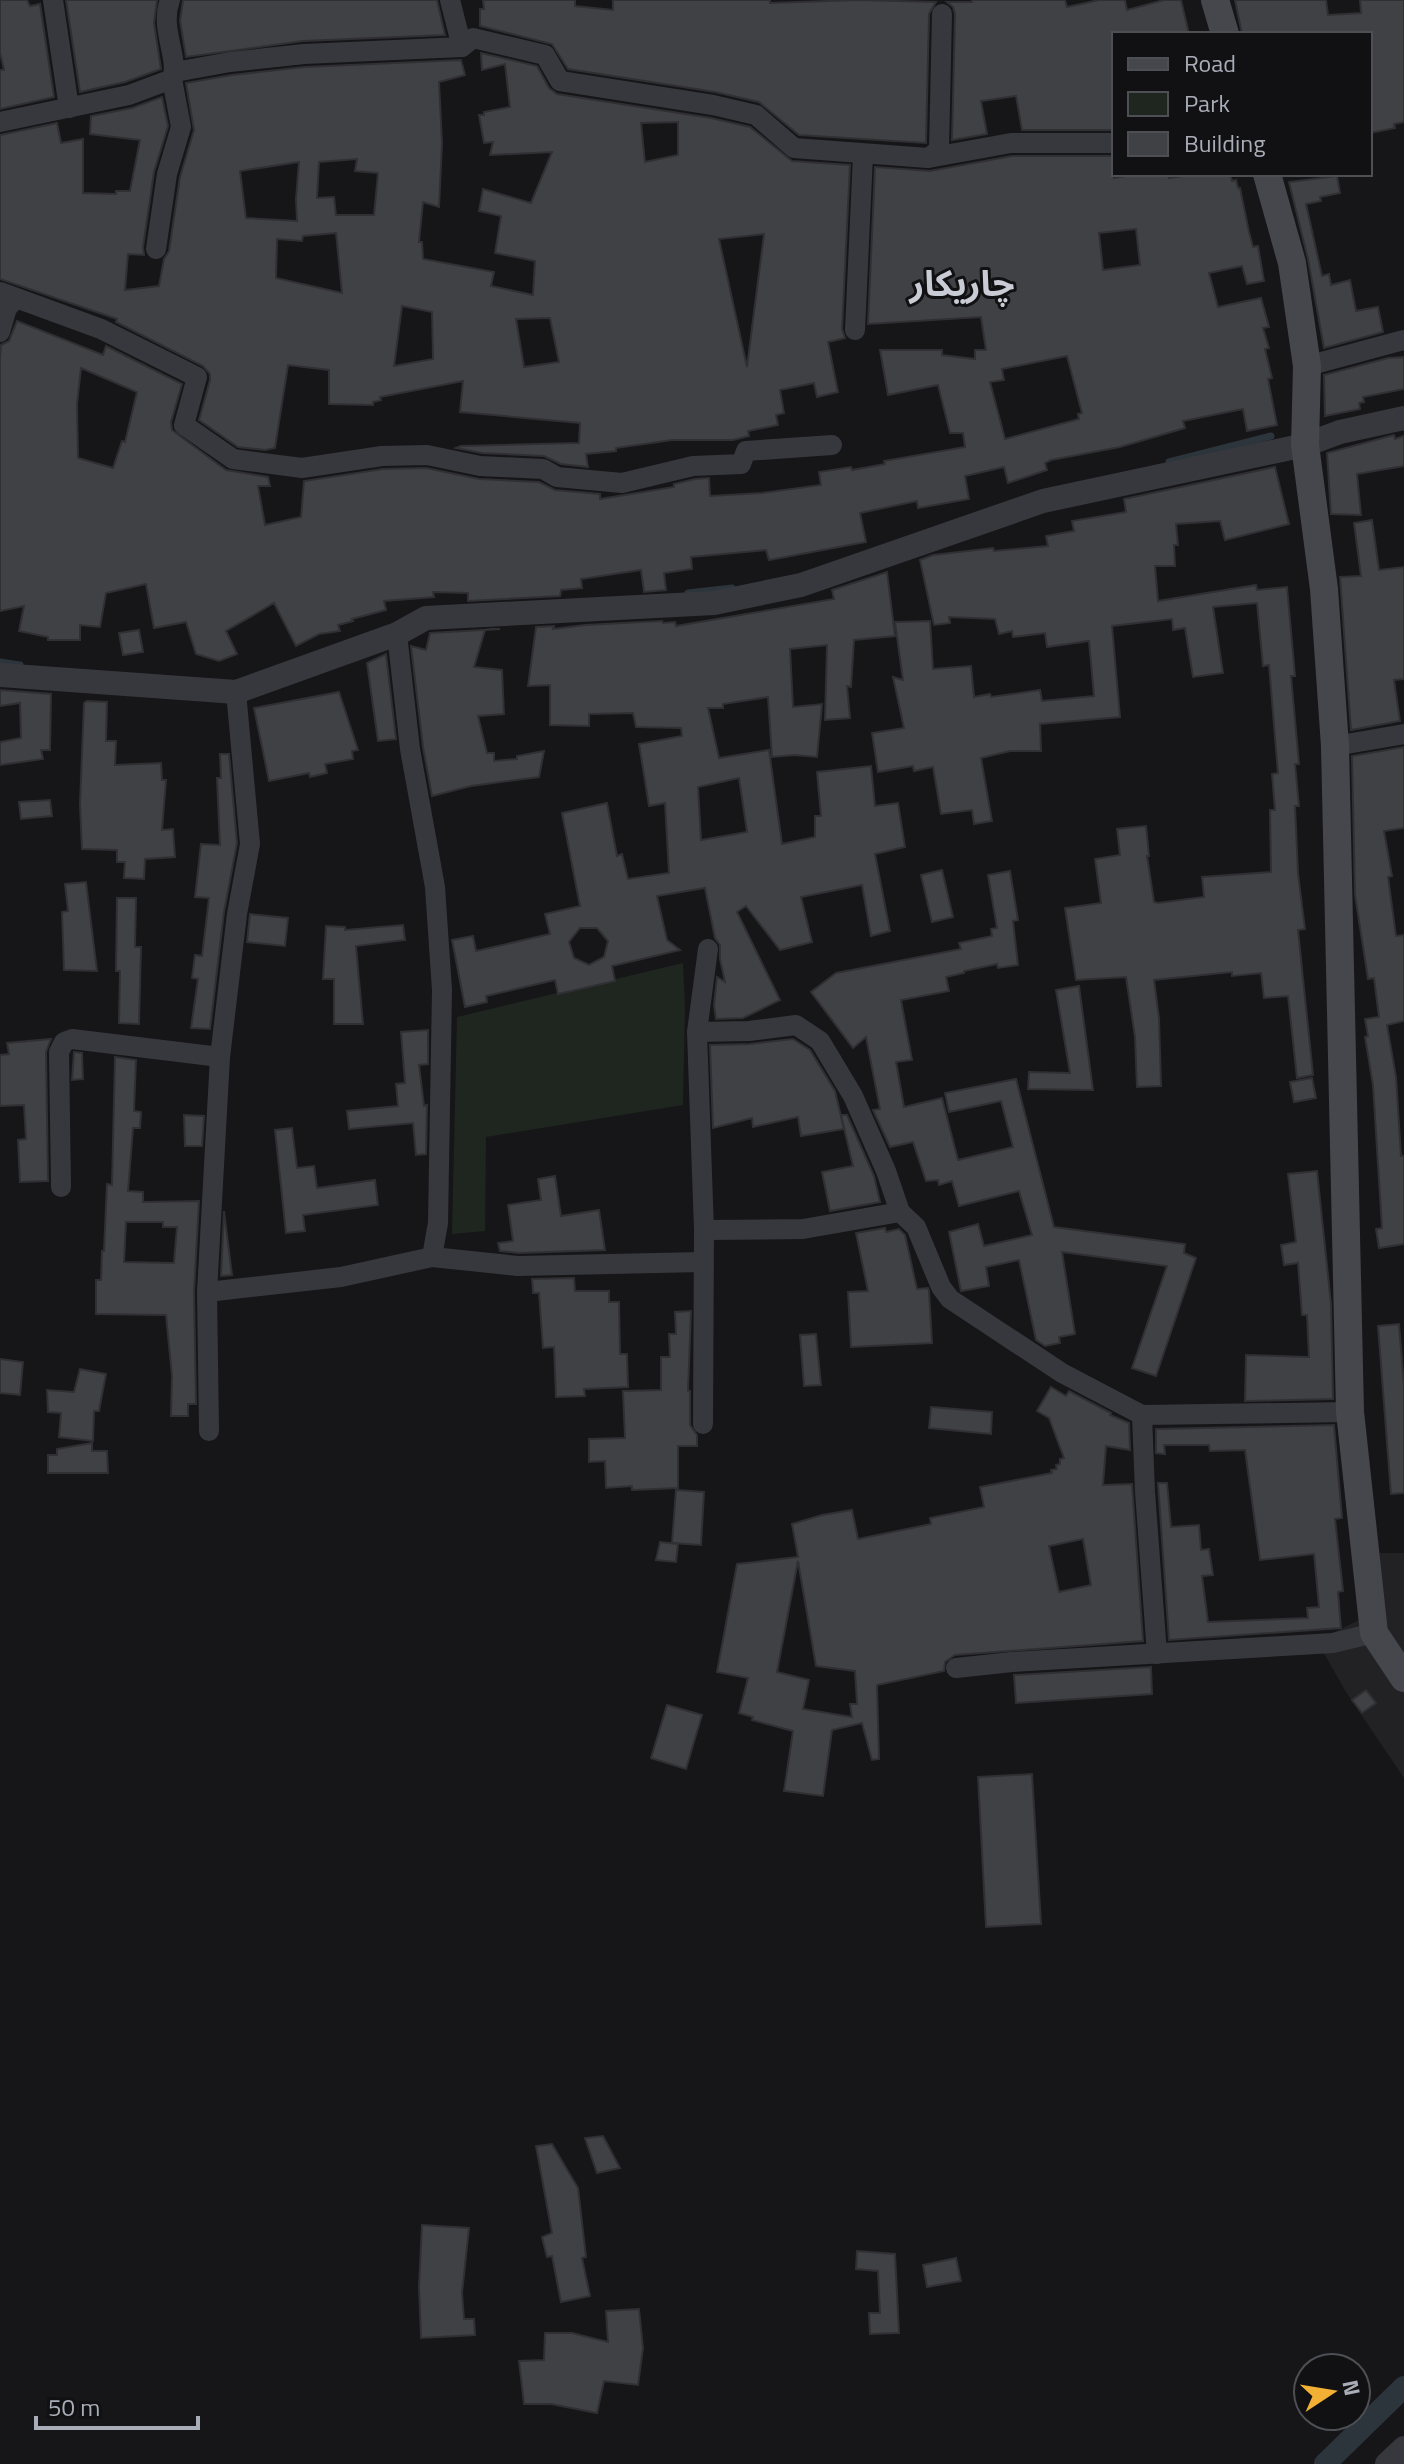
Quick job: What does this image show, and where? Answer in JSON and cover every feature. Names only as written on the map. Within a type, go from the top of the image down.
[{"type":"main road","points":[[1215,0],[1224,32]]},
{"type":"main road","points":[[1268,176],[1292,263],[1307,366],[1305,445],[1324,589],[1335,746],[1350,1412],[1374,1633],[1404,1678]]},
{"type":"street","points":[[53,0],[69,108]]},
{"type":"street","points":[[156,249],[167,174],[181,127],[167,38],[166,11],[170,0]]},
{"type":"street","points":[[450,0],[462,47]]},
{"type":"street","points":[[928,158],[939,150],[942,14]]},
{"type":"street","points":[[0,122],[129,95],[173,76],[230,62],[304,54],[462,47],[473,38],[545,55],[560,81],[713,105],[756,115],[794,148],[928,158],[1011,143],[1112,143]]},
{"type":"street","points":[[855,330],[863,155]]},
{"type":"street","points":[[0,332],[8,295],[101,329],[197,377],[184,425],[233,459],[302,468],[382,456],[427,455],[480,466],[543,469],[557,477],[622,483],[693,466],[741,464],[746,451],[832,445]]},
{"type":"street","points":[[1307,366],[1404,340]]},
{"type":"street","points":[[0,675],[236,692],[397,634],[426,618],[729,600],[801,585],[1043,501],[1305,445],[1340,432],[1404,418]]},
{"type":"street","points":[[397,634],[410,749],[435,887],[441,975],[438,1223],[432,1257]]},
{"type":"street","points":[[209,1431],[207,1292],[220,1057],[237,914],[250,844],[236,692]]},
{"type":"street","points":[[1335,746],[1404,734]]},
{"type":"street","points":[[703,1424],[704,1230],[697,1032],[708,949]]},
{"type":"street","points":[[697,1032],[749,1031],[796,1025],[820,1041],[853,1096],[886,1171],[900,1212],[916,1227],[941,1287],[950,1299],[1062,1373],[1142,1415],[1350,1412]]},
{"type":"street","points":[[61,1187],[59,1052],[64,1042],[72,1039],[220,1057]]},
{"type":"street","points":[[704,1230],[803,1229],[900,1212]]},
{"type":"street","points":[[207,1292],[341,1277],[432,1257],[518,1266],[703,1262]]},
{"type":"street","points":[[1142,1415],[1157,1654]]},
{"type":"street","points":[[956,1668],[1333,1643],[1374,1633]]},
{"type":"street","points":[[1387,2464],[1404,2448]]},
{"type":"shaded area","points":[[1375,1553],[1404,1553],[1404,1778],[1346,1692],[1317,1641],[1367,1616]]},
{"type":"green space","points":[[683,963],[683,1105],[486,1137],[485,1231],[452,1234],[457,1017]]},
{"type":"building","points":[[0,0],[27,0],[30,6],[40,4],[54,97],[0,109],[0,70],[4,70],[0,52]]},
{"type":"building","points":[[66,0],[157,0],[154,23],[161,69],[125,82],[80,92]]},
{"type":"building","points":[[183,0],[437,0],[445,35],[303,41],[186,57],[180,21]]},
{"type":"building","points":[[483,0],[575,0],[575,6],[613,10],[613,0],[936,2],[929,14],[926,143],[799,135],[759,102],[568,69],[552,44],[480,26]]},
{"type":"building","points":[[1065,0],[1067,7],[1099,0],[1125,0],[1127,10],[1164,0],[1181,0],[1189,32],[1112,32],[1112,130],[1022,130],[1016,96],[981,101],[987,134],[952,140],[955,14],[947,2]]},
{"type":"building","points":[[1235,0],[1326,0],[1328,15],[1361,13],[1360,0],[1404,0],[1404,122],[1394,124],[1395,128],[1372,133],[1372,32],[1242,32]]},
{"type":"building","points":[[481,53],[537,66],[549,88],[557,94],[750,127],[792,161],[850,165],[842,329],[845,338],[828,342],[838,392],[817,397],[814,383],[780,390],[784,413],[776,415],[778,425],[748,431],[749,436],[733,440],[672,440],[586,454],[588,467],[561,464],[544,456],[482,453],[456,448],[579,443],[580,423],[460,412],[463,381],[380,397],[381,400],[373,402],[373,405],[329,404],[329,370],[288,365],[275,448],[238,447],[199,420],[210,380],[210,374],[203,366],[116,322],[117,319],[0,279],[0,135],[57,123],[61,143],[83,139],[83,193],[116,194],[116,191],[130,191],[140,140],[90,134],[91,116],[132,108],[162,97],[168,126],[154,172],[144,255],[128,254],[125,290],[159,286],[164,259],[169,251],[180,177],[194,130],[186,83],[305,67],[461,60],[465,75],[439,82],[442,143],[439,207],[423,202],[419,242],[422,242],[423,259],[494,272],[491,286],[533,295],[535,261],[495,253],[501,216],[479,211],[483,189],[531,203],[552,152],[490,155],[493,142],[484,143],[479,115],[510,107],[505,64],[482,70]],"holes":[[[678,122],[678,155],[645,162],[641,123]],[[357,159],[355,171],[378,173],[374,215],[336,215],[334,197],[317,198],[319,162]],[[299,162],[297,221],[246,218],[240,171]],[[336,233],[342,293],[276,278],[277,239],[302,241],[303,236]],[[764,234],[747,367],[719,239]],[[402,306],[432,312],[433,359],[394,366]],[[550,318],[559,362],[524,367],[516,319]]]},
{"type":"building","points":[[1012,156],[1112,156],[1114,178],[1231,176],[1240,188],[1253,247],[1258,246],[1264,281],[1247,284],[1242,266],[1209,273],[1218,307],[1261,298],[1269,327],[1263,328],[1269,348],[1265,349],[1272,378],[1268,379],[1277,425],[1247,431],[1243,409],[1183,421],[1185,428],[1120,447],[1051,460],[1045,463],[1047,470],[1008,483],[1004,467],[965,476],[969,499],[918,508],[917,501],[860,513],[866,542],[769,560],[766,550],[691,557],[692,569],[664,573],[666,590],[644,592],[641,570],[581,579],[582,588],[561,590],[560,596],[468,601],[468,593],[433,592],[434,597],[384,601],[386,610],[352,619],[338,625],[340,631],[319,634],[296,646],[274,603],[226,631],[237,654],[219,661],[196,654],[186,622],[154,628],[146,584],[106,593],[100,627],[80,625],[80,640],[48,640],[48,637],[19,631],[24,606],[0,611],[0,359],[1,345],[9,341],[17,321],[103,355],[106,346],[182,384],[171,422],[172,430],[226,470],[268,477],[270,486],[258,486],[265,525],[301,517],[304,481],[383,469],[426,468],[479,479],[539,482],[555,490],[600,494],[600,499],[709,478],[710,496],[821,485],[819,472],[851,467],[852,470],[885,464],[884,461],[965,447],[963,433],[950,433],[938,385],[888,395],[880,350],[942,350],[942,355],[975,359],[975,350],[986,350],[981,317],[868,324],[875,167],[930,171]],"holes":[[[1136,229],[1140,265],[1103,270],[1099,233]],[[1067,356],[1082,413],[1078,414],[1079,419],[1005,439],[990,382],[1004,380],[1002,369]],[[81,368],[137,392],[125,442],[122,441],[113,468],[78,458],[77,404]]]},
{"type":"building","points":[[1337,176],[1340,193],[1306,204],[1322,276],[1329,274],[1331,285],[1350,280],[1356,311],[1378,307],[1383,332],[1324,348],[1308,259],[1289,182]]},
{"type":"building","points":[[1404,357],[1404,389],[1363,397],[1364,402],[1359,403],[1360,409],[1325,416],[1324,375],[1388,358]]},
{"type":"building","points":[[1394,435],[1395,439],[1404,436],[1404,466],[1357,474],[1361,515],[1331,514],[1327,453]]},
{"type":"building","points":[[1275,467],[1289,524],[1225,540],[1220,521],[1176,524],[1178,545],[1174,545],[1175,566],[1155,566],[1158,601],[1256,585],[1257,590],[1287,587],[1299,764],[1295,764],[1299,806],[1295,806],[1298,874],[1305,929],[1298,930],[1313,1075],[1297,1078],[1288,996],[1264,998],[1261,973],[1232,976],[1232,972],[1154,980],[1159,1018],[1161,1086],[1137,1087],[1135,1037],[1126,977],[1076,980],[1065,908],[1101,903],[1095,859],[1120,855],[1117,829],[1146,826],[1154,902],[1204,897],[1202,877],[1271,872],[1270,810],[1275,810],[1272,774],[1278,773],[1269,665],[1263,666],[1257,603],[1213,607],[1223,673],[1193,677],[1185,628],[1173,630],[1172,619],[1112,626],[1120,717],[1040,724],[1041,751],[1010,751],[981,758],[992,821],[974,824],[972,810],[941,814],[933,767],[914,771],[913,766],[878,772],[872,733],[904,728],[893,677],[903,680],[895,622],[930,621],[933,669],[971,666],[974,697],[1040,690],[1042,701],[1094,696],[1089,641],[1047,647],[1045,633],[1013,637],[1012,631],[999,634],[995,619],[949,617],[950,623],[934,625],[920,560],[933,555],[993,548],[994,551],[1048,546],[1046,536],[1074,531],[1072,521],[1126,512],[1124,499]]},
{"type":"building","points":[[1372,520],[1379,570],[1404,567],[1404,679],[1394,680],[1400,721],[1351,730],[1340,577],[1361,576],[1354,523]]},
{"type":"building","points":[[887,572],[895,636],[854,640],[851,687],[847,686],[850,718],[825,720],[827,645],[790,649],[793,707],[822,704],[817,757],[772,757],[768,697],[723,704],[723,708],[708,708],[719,758],[769,750],[782,844],[815,837],[815,816],[821,816],[817,772],[871,766],[875,806],[898,803],[905,847],[875,854],[890,931],[871,936],[862,885],[801,897],[812,942],[780,950],[746,906],[737,912],[780,1000],[743,1018],[716,1019],[717,977],[725,982],[720,945],[715,938],[705,888],[657,896],[667,940],[680,950],[612,966],[615,981],[558,994],[555,980],[486,996],[487,1002],[465,1007],[452,940],[473,936],[476,951],[550,934],[545,914],[580,906],[562,813],[607,803],[617,856],[622,854],[628,879],[669,873],[665,803],[649,806],[639,744],[682,736],[681,728],[636,727],[633,713],[589,714],[589,726],[550,725],[550,685],[528,686],[536,627],[554,626],[553,629],[662,621],[675,622],[676,626],[834,599],[832,590]],"holes":[[[739,778],[747,832],[701,840],[698,787]],[[580,928],[597,928],[608,941],[604,957],[589,965],[574,958],[569,942]]]},
{"type":"building","points":[[500,629],[485,630],[474,667],[502,670],[504,714],[478,716],[487,753],[494,753],[494,761],[517,759],[517,756],[544,751],[539,777],[471,786],[432,796],[411,646],[426,650],[430,633]]},
{"type":"building","points":[[139,630],[143,652],[123,655],[119,633]]},
{"type":"building","points":[[386,654],[396,739],[378,741],[367,663]]},
{"type":"building","points":[[0,690],[51,694],[50,750],[41,750],[43,759],[0,765],[0,742],[21,738],[20,703],[0,706]]},
{"type":"building","points":[[339,692],[358,750],[352,751],[353,759],[325,764],[327,773],[310,777],[309,773],[269,781],[254,708]]},
{"type":"building","points":[[107,702],[106,741],[116,741],[115,765],[161,763],[162,780],[166,780],[162,830],[173,829],[175,857],[145,859],[144,879],[124,878],[125,862],[117,862],[117,850],[82,849],[80,804],[84,703]]},
{"type":"building","points":[[1404,747],[1404,828],[1384,831],[1392,876],[1388,877],[1396,936],[1404,935],[1404,1021],[1387,1025],[1396,1077],[1401,1156],[1404,1156],[1404,1244],[1379,1248],[1376,1229],[1382,1228],[1373,1085],[1365,1019],[1379,1017],[1374,978],[1368,979],[1355,895],[1352,756]]},
{"type":"building","points":[[220,754],[229,754],[237,843],[224,912],[210,1029],[191,1028],[198,979],[192,978],[195,955],[202,956],[209,898],[195,897],[201,844],[220,845],[217,778],[221,778]]},
{"type":"building","points":[[50,800],[52,816],[21,819],[19,802]]},
{"type":"building","points":[[942,870],[953,917],[932,922],[921,875]]},
{"type":"building","points":[[1010,871],[1018,920],[1013,921],[1018,965],[998,968],[997,964],[964,971],[946,977],[949,991],[901,1000],[912,1060],[896,1062],[904,1107],[942,1098],[958,1160],[1013,1147],[1001,1101],[949,1112],[945,1093],[1016,1079],[1054,1227],[1185,1244],[1184,1253],[1196,1258],[1156,1376],[1132,1368],[1167,1266],[1062,1252],[1075,1334],[1059,1337],[1060,1343],[1045,1346],[1036,1340],[1019,1260],[986,1267],[989,1286],[961,1291],[949,1232],[978,1224],[984,1246],[1032,1235],[1019,1191],[959,1206],[952,1181],[939,1185],[938,1180],[926,1181],[913,1142],[890,1147],[873,1110],[880,1109],[866,1037],[853,1048],[811,992],[836,973],[961,949],[959,943],[992,936],[991,929],[997,928],[988,875]]},
{"type":"building","points":[[86,882],[97,971],[64,970],[62,912],[68,911],[65,884]]},
{"type":"building","points":[[117,898],[136,898],[135,947],[141,947],[139,1024],[119,1023]]},
{"type":"building","points":[[250,914],[288,918],[285,946],[247,942]]},
{"type":"building","points":[[403,925],[405,940],[356,946],[363,1024],[334,1024],[334,979],[323,979],[326,926],[345,927],[345,930]]},
{"type":"building","points":[[1079,986],[1093,1090],[1028,1089],[1029,1072],[1070,1073],[1056,990]]},
{"type":"building","points":[[428,1030],[428,1064],[419,1065],[424,1106],[427,1105],[426,1154],[416,1155],[413,1123],[349,1129],[347,1111],[398,1106],[396,1084],[405,1083],[401,1032]]},
{"type":"building","points":[[51,1039],[46,1052],[48,1181],[20,1182],[18,1140],[26,1139],[24,1105],[0,1106],[0,1055],[9,1054],[7,1043]]},
{"type":"building","points":[[793,1039],[810,1050],[835,1091],[844,1129],[801,1136],[798,1117],[753,1127],[752,1118],[713,1128],[710,1045]]},
{"type":"building","points":[[74,1052],[82,1053],[83,1079],[72,1080]]},
{"type":"building","points":[[115,1057],[136,1060],[134,1111],[141,1112],[140,1128],[133,1128],[128,1191],[143,1192],[143,1202],[199,1201],[194,1292],[196,1404],[188,1404],[188,1416],[171,1416],[172,1376],[166,1315],[96,1314],[96,1280],[101,1280],[107,1184],[112,1185]],"holes":[[[126,1222],[163,1222],[163,1227],[177,1227],[174,1263],[124,1262]]]},
{"type":"building","points":[[1312,1078],[1316,1098],[1294,1102],[1290,1082]]},
{"type":"building","points":[[184,1115],[204,1116],[202,1146],[185,1146]]},
{"type":"building","points":[[841,1115],[847,1115],[874,1176],[880,1202],[830,1211],[822,1172],[853,1166]]},
{"type":"building","points":[[292,1128],[297,1168],[314,1166],[317,1188],[375,1180],[378,1205],[303,1215],[305,1231],[286,1233],[275,1130]]},
{"type":"building","points":[[1317,1171],[1331,1304],[1333,1399],[1245,1401],[1246,1355],[1309,1357],[1307,1315],[1302,1315],[1298,1263],[1284,1265],[1281,1245],[1296,1242],[1288,1174]]},
{"type":"building","points":[[555,1176],[561,1216],[599,1210],[605,1250],[500,1251],[498,1243],[513,1241],[508,1205],[541,1200],[538,1179]]},
{"type":"building","points":[[224,1211],[232,1275],[221,1276]]},
{"type":"building","points":[[885,1228],[886,1232],[899,1229],[905,1235],[917,1289],[928,1288],[932,1343],[851,1347],[848,1292],[868,1291],[856,1233]]},
{"type":"building","points":[[574,1278],[575,1291],[609,1291],[609,1302],[619,1302],[620,1354],[627,1354],[628,1387],[584,1389],[585,1396],[556,1397],[554,1347],[543,1348],[539,1293],[533,1293],[532,1279]]},
{"type":"building","points":[[691,1311],[688,1391],[690,1425],[697,1435],[697,1446],[678,1446],[678,1488],[606,1488],[605,1461],[589,1462],[589,1439],[625,1438],[623,1391],[661,1390],[661,1357],[670,1357],[669,1334],[676,1334],[675,1312]]},
{"type":"building","points":[[1399,1324],[1404,1387],[1404,1493],[1391,1494],[1378,1326]]},
{"type":"building","points":[[816,1334],[821,1385],[804,1386],[800,1335]]},
{"type":"building","points":[[0,1359],[23,1362],[20,1395],[0,1393]]},
{"type":"building","points":[[80,1369],[106,1374],[99,1411],[94,1411],[93,1441],[59,1437],[61,1413],[48,1412],[47,1390],[74,1392]]},
{"type":"building","points":[[1051,1387],[1066,1396],[1069,1391],[1129,1423],[1130,1450],[1106,1446],[1103,1485],[1132,1484],[1143,1641],[955,1655],[945,1662],[944,1671],[877,1685],[879,1759],[872,1760],[862,1723],[832,1730],[823,1796],[784,1791],[793,1731],[752,1720],[753,1717],[739,1713],[748,1678],[717,1672],[737,1564],[798,1557],[792,1524],[822,1515],[852,1510],[858,1539],[931,1524],[930,1518],[984,1507],[980,1487],[1052,1473],[1051,1470],[1057,1469],[1056,1465],[1064,1458],[1049,1418],[1037,1411]],"holes":[[[1083,1539],[1091,1585],[1059,1592],[1049,1546]],[[798,1561],[816,1666],[855,1671],[857,1704],[850,1704],[852,1717],[803,1709],[809,1680],[777,1672]]]},
{"type":"building","points":[[931,1407],[992,1412],[991,1434],[929,1428]]},
{"type":"building","points":[[1334,1425],[1342,1518],[1335,1519],[1343,1591],[1338,1592],[1341,1628],[1169,1640],[1158,1483],[1167,1483],[1171,1527],[1199,1525],[1201,1550],[1209,1549],[1213,1575],[1202,1576],[1208,1622],[1308,1618],[1307,1608],[1319,1607],[1314,1554],[1260,1560],[1245,1450],[1210,1451],[1209,1445],[1164,1445],[1165,1454],[1156,1453],[1156,1429]]},
{"type":"building","points":[[92,1443],[92,1451],[107,1451],[108,1473],[48,1473],[48,1455],[57,1455],[57,1449]]},
{"type":"building","points":[[676,1490],[704,1492],[701,1545],[672,1543]]},
{"type":"building","points":[[660,1542],[678,1544],[676,1562],[656,1560]]},
{"type":"building","points":[[1151,1667],[1152,1694],[1016,1703],[1014,1675]]},
{"type":"building","points":[[1366,1690],[1376,1703],[1362,1713],[1352,1700]]},
{"type":"building","points":[[667,1705],[702,1715],[686,1769],[651,1758]]},
{"type":"building","points":[[1032,1774],[1041,1924],[986,1927],[978,1777]]},
{"type":"building","points":[[603,2136],[620,2168],[597,2173],[585,2138]]},
{"type":"building","points":[[552,2144],[578,2188],[586,2257],[582,2258],[590,2296],[561,2302],[552,2256],[547,2257],[542,2237],[552,2233],[536,2146]]},
{"type":"building","points":[[422,2225],[469,2228],[462,2293],[464,2319],[474,2319],[475,2335],[421,2338],[419,2286]]},
{"type":"building","points":[[857,2251],[895,2254],[899,2333],[870,2334],[869,2313],[880,2313],[878,2271],[856,2269]]},
{"type":"building","points":[[956,2258],[961,2281],[927,2287],[923,2265]]},
{"type":"building","points":[[639,2309],[643,2348],[638,2385],[604,2381],[597,2413],[551,2404],[524,2404],[519,2361],[544,2360],[545,2333],[572,2333],[608,2342],[606,2311]]},
{"type":"waterway","points":[[1169,462],[1271,436]]},
{"type":"waterway","points":[[688,593],[732,588]]},
{"type":"waterway","points":[[0,662],[20,665]]},
{"type":"waterway","points":[[1325,2464],[1404,2387]]},
{"type":"district","name":"چاریکار","points":[[962,282]]}]
